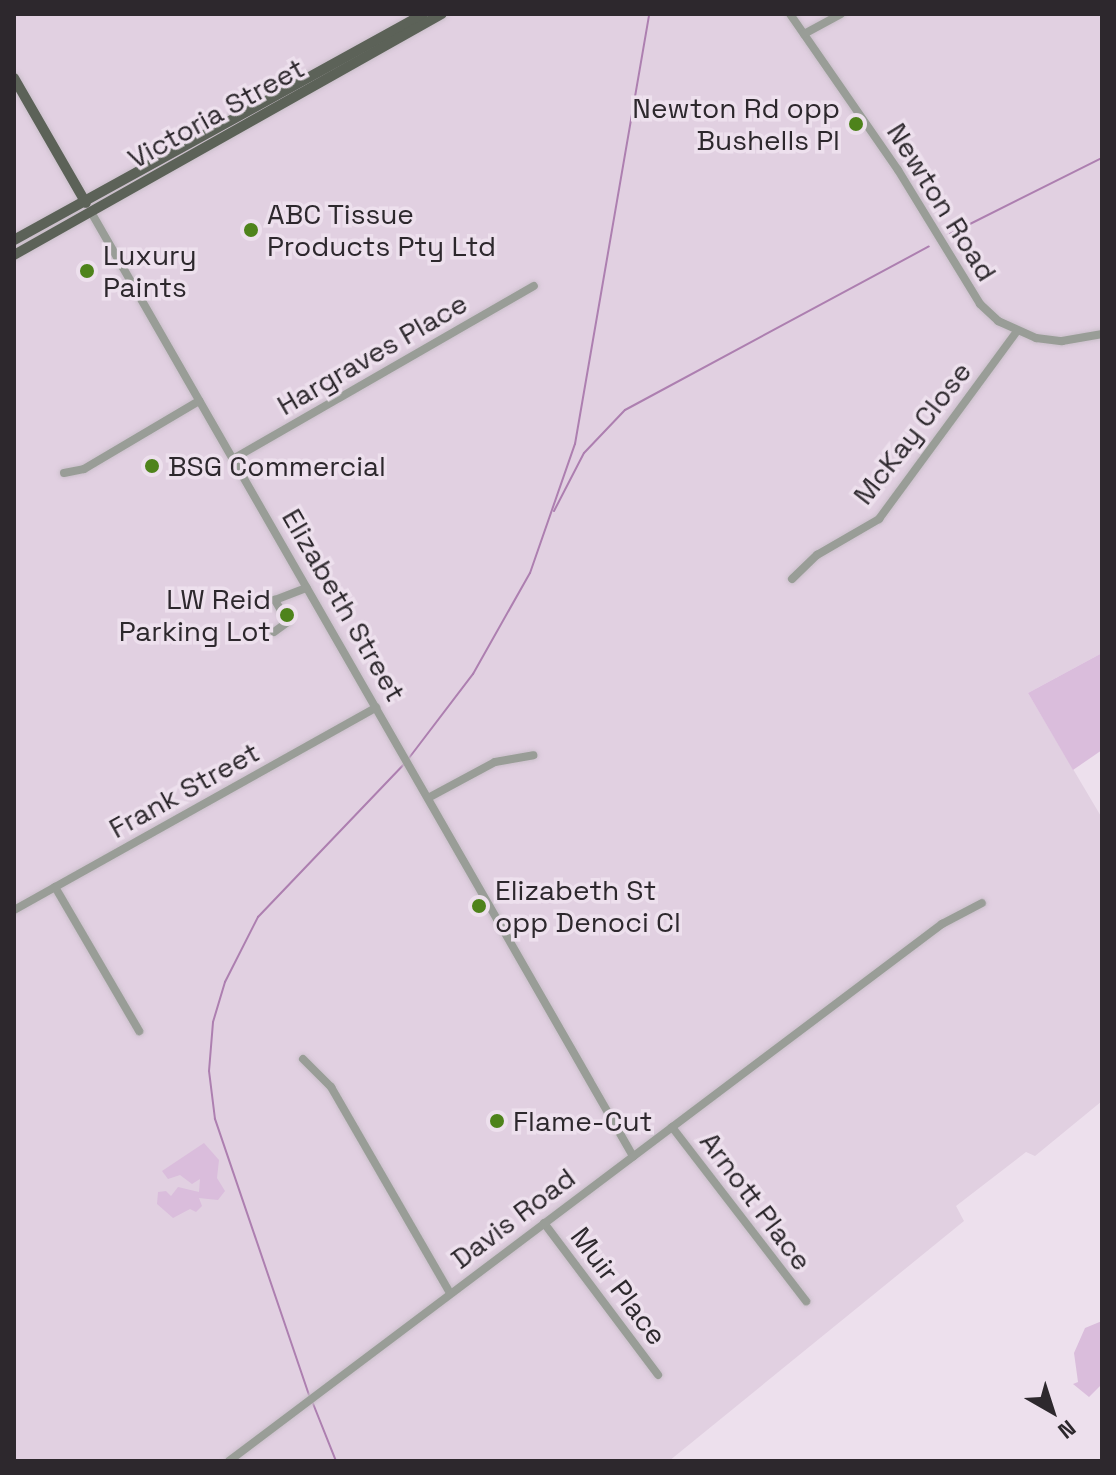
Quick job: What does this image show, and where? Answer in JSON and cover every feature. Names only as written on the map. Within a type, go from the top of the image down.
[{"type":"main road","name":"Victoria Street","points":[[14,240],[423,14]]},
{"type":"main road","name":"Victoria Street","points":[[14,255],[442,14]]},
{"type":"main road","name":"Elizabeth Street","points":[[14,78],[91,212]]},
{"type":"street","name":"Newton Road","points":[[790,14],[898,170],[972,293],[998,321],[1017,331],[1062,341],[1102,334]]},
{"type":"street","points":[[804,34],[841,14]]},
{"type":"street","name":"Elizabeth Street","points":[[91,212],[633,1156]]},
{"type":"street","name":"Hargraves Place","points":[[233,459],[534,286]]},
{"type":"street","name":"McKay Close","points":[[792,579],[817,555],[879,519],[1017,331]]},
{"type":"street","points":[[64,473],[84,469],[199,401]]},
{"type":"street","points":[[274,632],[288,622],[275,600],[307,588]]},
{"type":"street","name":"Frank Street","points":[[14,910],[376,708]]},
{"type":"street","points":[[428,798],[495,762],[533,755]]},
{"type":"street","points":[[55,887],[139,1031]]},
{"type":"street","name":"Davis Road","points":[[229,1461],[942,924],[982,903]]},
{"type":"street","points":[[303,1059],[331,1087],[450,1293]]},
{"type":"street","name":"Arnott Place","points":[[672,1127],[806,1301]]},
{"type":"street","name":"Muir Place","points":[[544,1223],[658,1375]]},
{"type":"shaded area","points":[[14,14],[1102,14],[1102,653],[1028,693],[1102,818],[1102,1101],[1035,1156],[1026,1152],[956,1206],[964,1221],[669,1461],[14,1461]]},
{"type":"shaded area","points":[[1102,653],[1102,750],[1073,770],[1028,693]]},
{"type":"shaded area","points":[[204,1143],[219,1160],[217,1178],[225,1191],[218,1200],[199,1198],[202,1206],[196,1212],[190,1209],[173,1218],[157,1204],[158,1192],[166,1191],[171,1196],[178,1187],[199,1192],[200,1179],[192,1184],[180,1175],[168,1179],[162,1171]]},
{"type":"shaded area","points":[[1102,1321],[1102,1384],[1089,1397],[1073,1384],[1078,1382],[1074,1353],[1085,1328]]},
{"type":"waterway","points":[[409,758],[473,674],[530,573],[575,444],[649,14]]},
{"type":"waterway","points":[[950,234],[1102,158]]},
{"type":"waterway","points":[[554,511],[584,453],[625,410],[929,246]]},
{"type":"waterway","points":[[309,1395],[215,1119],[209,1071],[213,1022],[225,982],[258,917],[405,763]]},
{"type":"waterway","points":[[312,1401],[336,1461]]},
{"type":"place","name":"Newton Rd opp Bushells Pl","points":[[856,124]]},
{"type":"place","name":"ABC Tissue Products Pty Ltd","points":[[251,230]]},
{"type":"place","name":"Luxury Paints","points":[[87,271]]},
{"type":"place","name":"BSG Commercial","points":[[152,466]]},
{"type":"place","name":"LW Reid Parking Lot","points":[[287,615]]},
{"type":"place","name":"Elizabeth St opp Denoci Cl","points":[[479,906]]},
{"type":"place","name":"Flame-Cut","points":[[497,1121]]}]
